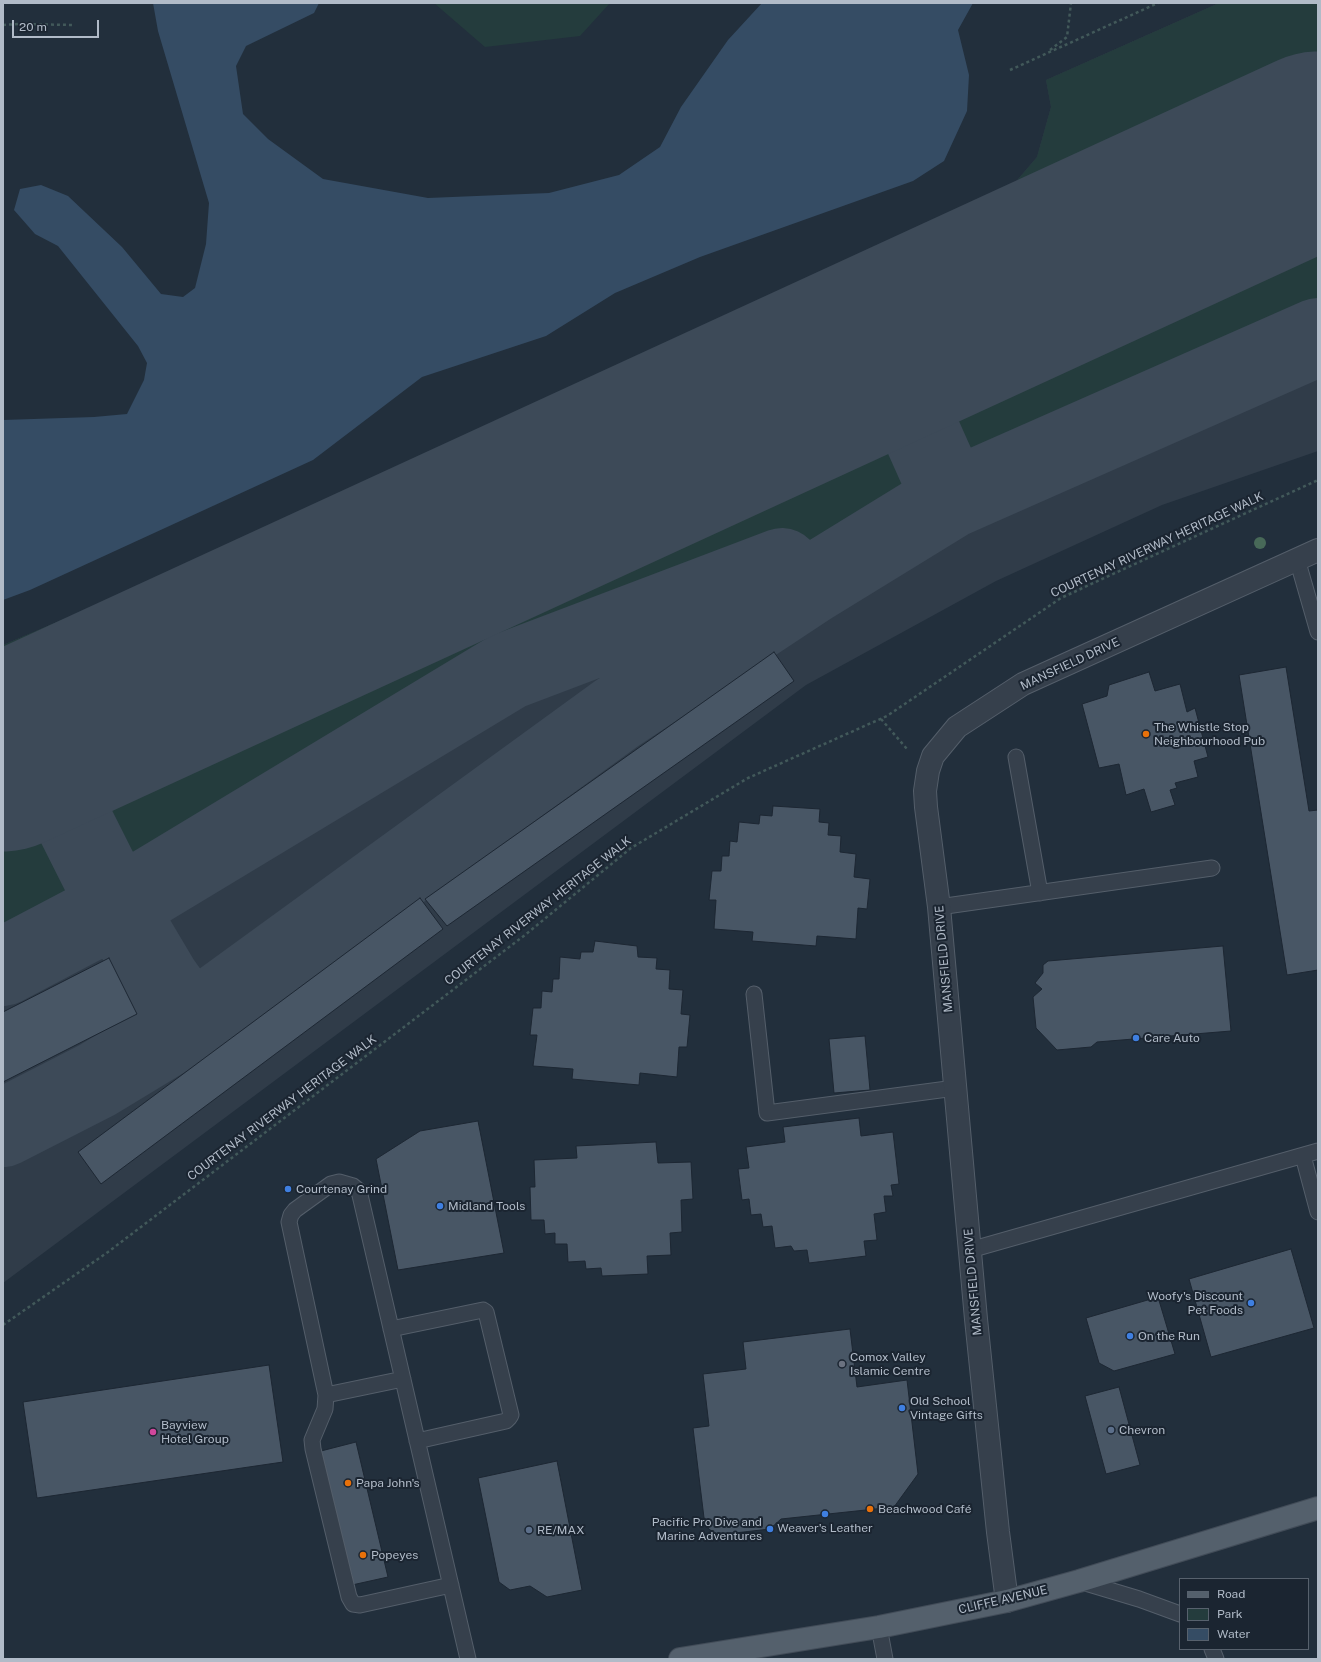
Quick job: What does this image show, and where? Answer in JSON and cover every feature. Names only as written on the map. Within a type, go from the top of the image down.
[{"type":"main road","name":"CLIFFE AVENUE","points":[[680,1659],[879,1627],[1007,1601],[1318,1508]]},
{"type":"street","name":"MANSFIELD DRIVE","points":[[1007,1601],[998,1532],[970,1250],[939,907],[925,791],[928,771],[933,756],[957,727],[1023,684],[1318,550]]},
{"type":"lane","points":[[1297,560],[1318,632]]},
{"type":"lane","points":[[1016,758],[1040,893]]},
{"type":"lane","points":[[939,907],[1212,868]]},
{"type":"lane","points":[[754,994],[767,1113],[955,1088]]},
{"type":"lane","points":[[970,1250],[1318,1151]]},
{"type":"lane","points":[[1303,1156],[1318,1212]]},
{"type":"lane","points":[[451,1585],[360,1605],[353,1604],[349,1597],[313,1449],[312,1440],[325,1409],[326,1396],[289,1222],[291,1215],[295,1210],[331,1184],[339,1182],[353,1186],[358,1190],[360,1195],[417,1441],[451,1585],[468,1659]]},
{"type":"lane","points":[[391,1329],[483,1310],[486,1312],[511,1415],[506,1421],[417,1441]]},
{"type":"lane","points":[[326,1396],[403,1379]]},
{"type":"lane","points":[[1078,1581],[1139,1598],[1179,1614]]},
{"type":"lane","points":[[879,1627],[885,1659]]},
{"type":"path","points":[[1046,53],[1067,37],[1071,3]]},
{"type":"path","points":[[1010,70],[1158,3]]},
{"type":"path","points":[[3,25],[75,25]]},
{"type":"path","name":"COURTENAY RIVERWAY HERITAGE WALK","points":[[3,1325],[108,1252],[525,935],[631,848],[748,778],[881,719],[1061,598],[1318,480]]},
{"type":"path","points":[[881,719],[908,749]]},
{"type":"shaded area","points":[[1219,3],[1318,3],[1318,451],[1162,505],[996,581],[806,685],[3,1283],[3,645],[153,581],[1007,192],[1037,157],[1051,107],[1046,80]]},
{"type":"green space","points":[[434,3],[610,3],[580,36],[485,47]]},
{"type":"green space","points":[[1219,3],[1318,3],[1318,107],[858,320],[3,708],[3,645],[153,581],[1007,192],[1037,157],[1051,107],[1046,80]]},
{"type":"green space","points":[[1318,196],[1318,326],[975,481],[957,482],[947,476],[913,399],[914,388],[919,374],[1063,313]]},
{"type":"green space","points":[[862,398],[885,402],[907,439],[916,461],[925,484],[926,495],[908,511],[498,663],[124,886],[67,779],[67,766],[75,760]]},
{"type":"green space","points":[[29,785],[40,788],[95,891],[94,902],[87,914],[3,958],[3,793],[15,788]]},
{"type":"water","points":[[153,3],[319,3],[314,13],[246,46],[236,66],[243,114],[268,139],[323,179],[428,198],[549,193],[619,175],[660,147],[681,107],[728,40],[762,3],[973,3],[958,30],[969,75],[967,111],[944,161],[913,181],[700,257],[615,293],[546,336],[422,377],[313,460],[30,590],[3,600],[3,420],[94,417],[127,414],[144,380],[147,363],[138,346],[58,246],[35,234],[14,210],[20,189],[41,185],[68,196],[122,247],[161,294],[183,297],[195,288],[206,244],[209,203],[158,31]]},
{"type":"building","points":[[774,652],[794,681],[447,926],[425,899]]},
{"type":"building","points":[[1286,667],[1309,811],[1318,810],[1318,970],[1287,975],[1239,675]]},
{"type":"building","name":"The Whistle Stop Neighbourhood Pub","points":[[1149,672],[1155,691],[1180,684],[1187,712],[1195,708],[1208,757],[1194,761],[1198,777],[1175,783],[1177,788],[1170,790],[1175,805],[1151,812],[1144,789],[1126,795],[1119,764],[1099,768],[1082,704],[1107,696],[1109,685]]},
{"type":"building","points":[[773,806],[820,809],[819,822],[829,823],[828,835],[841,836],[840,852],[856,854],[854,877],[870,879],[867,909],[858,908],[856,939],[817,936],[816,946],[752,941],[753,932],[714,929],[716,900],[709,900],[712,871],[721,871],[722,856],[729,856],[730,841],[737,842],[739,822],[759,824],[760,815],[772,816]]},
{"type":"building","points":[[420,898],[443,929],[101,1184],[78,1152]]},
{"type":"building","points":[[595,941],[637,946],[638,957],[657,958],[656,969],[670,970],[669,989],[683,990],[681,1014],[690,1015],[687,1047],[679,1047],[677,1077],[640,1073],[639,1085],[572,1079],[573,1069],[533,1066],[537,1035],[530,1035],[533,1008],[541,1008],[542,991],[552,992],[553,979],[559,979],[560,957],[580,959],[581,952],[593,952]]},
{"type":"building","points":[[1223,946],[1231,1031],[1097,1042],[1091,1047],[1057,1050],[1036,1028],[1033,997],[1042,989],[1035,983],[1043,973],[1043,965],[1048,961]]},
{"type":"building","points":[[109,958],[137,1014],[3,1082],[3,1012]]},
{"type":"building","points":[[865,1036],[870,1090],[834,1093],[829,1039]]},
{"type":"building","points":[[859,1118],[861,1136],[893,1132],[899,1184],[891,1185],[893,1196],[884,1196],[886,1212],[874,1214],[877,1240],[864,1241],[866,1256],[809,1263],[807,1250],[794,1251],[791,1246],[775,1248],[772,1226],[763,1227],[761,1214],[751,1215],[749,1199],[742,1200],[738,1169],[749,1168],[746,1147],[785,1142],[783,1127]]},
{"type":"building","name":"Midland Tools","points":[[478,1121],[504,1253],[398,1270],[376,1159],[420,1131]]},
{"type":"building","points":[[656,1142],[658,1163],[691,1162],[693,1199],[681,1200],[682,1232],[670,1233],[671,1255],[647,1256],[648,1274],[602,1276],[601,1268],[586,1269],[585,1261],[568,1262],[567,1244],[555,1244],[555,1233],[545,1234],[544,1220],[531,1220],[530,1187],[535,1187],[534,1160],[577,1158],[576,1146]]},
{"type":"building","name":"Woofy's Discount Pet Foods","points":[[1291,1249],[1314,1328],[1211,1357],[1189,1279]]},
{"type":"building","name":"On the Run","points":[[1158,1297],[1175,1354],[1114,1371],[1099,1363],[1086,1318]]},
{"type":"building","points":[[850,1329],[857,1387],[907,1380],[918,1474],[894,1507],[781,1519],[770,1529],[717,1535],[705,1526],[693,1428],[709,1426],[703,1374],[746,1369],[743,1342]]},
{"type":"building","name":"Bayview Hotel Group","points":[[269,1365],[283,1462],[37,1498],[23,1402]]},
{"type":"building","points":[[1119,1387],[1140,1465],[1106,1474],[1085,1396]]},
{"type":"building","points":[[356,1442],[388,1577],[352,1585],[321,1451]]},
{"type":"building","name":"RE/MAX","points":[[557,1461],[582,1590],[547,1597],[530,1586],[510,1590],[499,1582],[478,1478]]},
{"type":"taxiway","points":[[3,1128],[97,1080],[191,1023],[616,714],[811,585],[951,499],[1318,337]]},
{"type":"taxiway","points":[[884,349],[951,499]]},
{"type":"taxiway","points":[[3,967],[117,907],[508,671],[782,567]]},
{"type":"taxiway","points":[[33,740],[117,907],[161,981],[191,1023]]},
{"type":"runway","points":[[3,754],[1318,149]]},
{"type":"place","name":"The Whistle Stop Neighbourhood Pub","points":[[1146,734]]},
{"type":"place","name":"Care Auto","points":[[1136,1038]]},
{"type":"place","name":"Courtenay Grind","points":[[288,1189]]},
{"type":"place","name":"Midland Tools","points":[[440,1206]]},
{"type":"place","name":"Woofy's Discount Pet Foods","points":[[1251,1303]]},
{"type":"place","name":"On the Run","points":[[1130,1336]]},
{"type":"place","name":"Comox Valley Islamic Centre","points":[[842,1364]]},
{"type":"place","name":"Old School Vintage Gifts","points":[[902,1408]]},
{"type":"place","name":"Chevron","points":[[1111,1430]]},
{"type":"place","name":"Bayview Hotel Group","points":[[153,1432]]},
{"type":"place","name":"Papa John's","points":[[348,1483]]},
{"type":"place","name":"Beachwood Café","points":[[870,1509]]},
{"type":"place","name":"Weaver's Leather","points":[[825,1514]]},
{"type":"place","name":"Pacific Pro Dive and Marine Adventures","points":[[770,1529]]},
{"type":"place","name":"RE/MAX","points":[[529,1530]]},
{"type":"place","name":"Popeyes","points":[[363,1555]]}]
